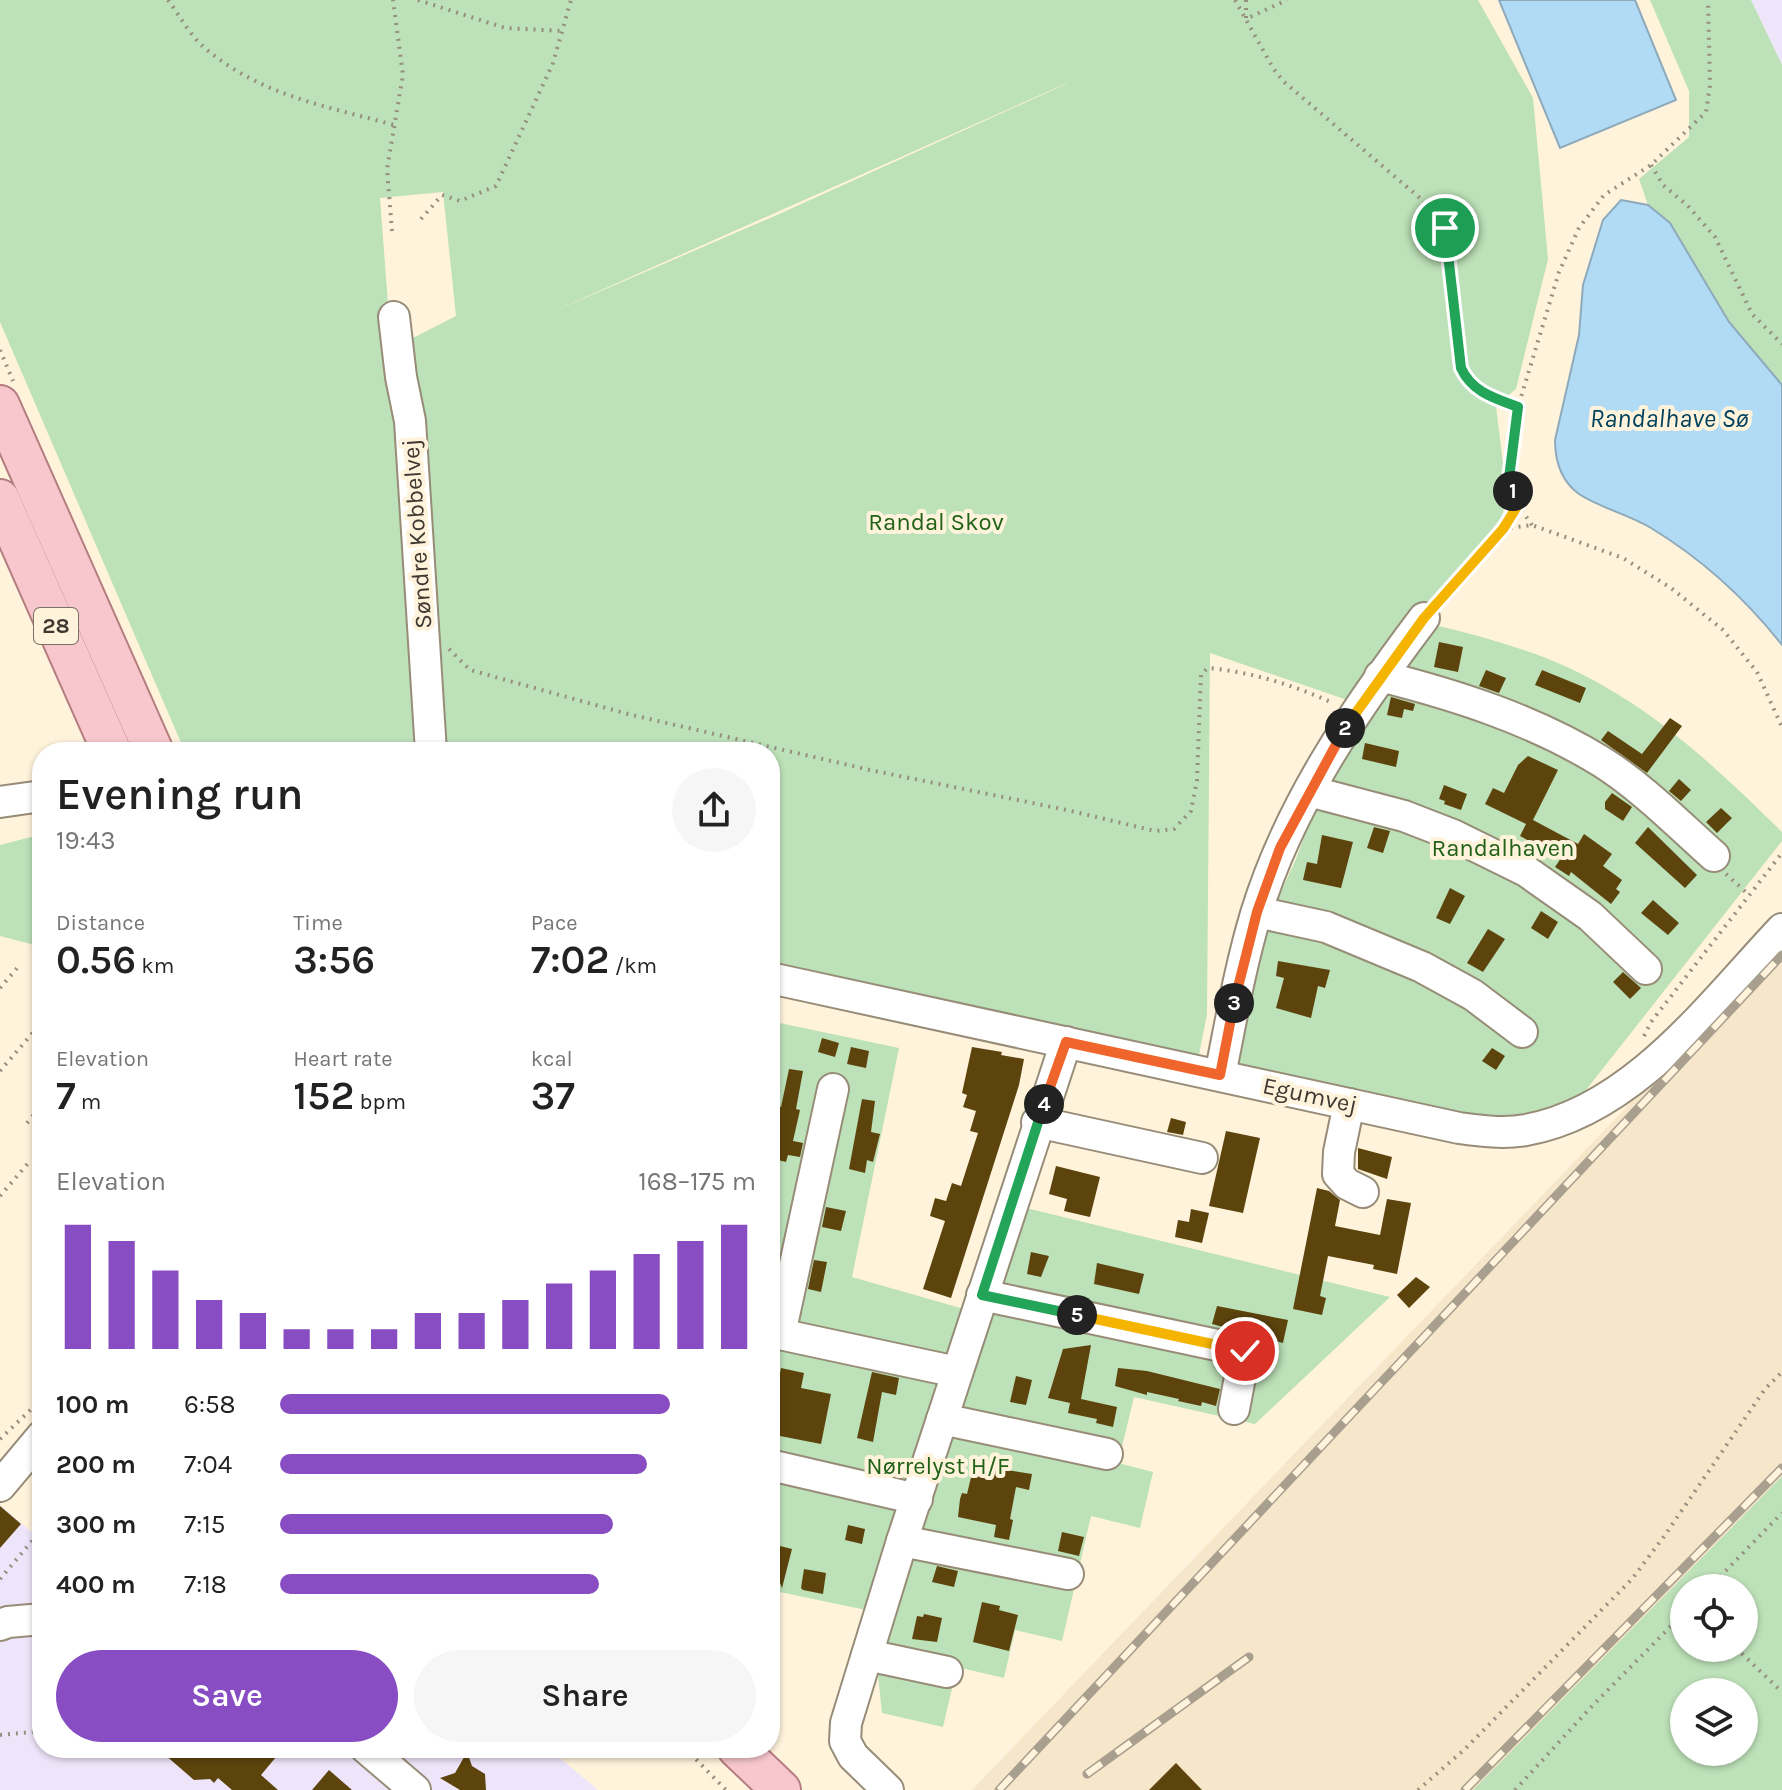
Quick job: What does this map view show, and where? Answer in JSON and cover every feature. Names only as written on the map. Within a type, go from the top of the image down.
[{"type":"main road","name":"28","points":[[0,405],[150,742]]},
{"type":"main road","name":"28","points":[[0,499],[108,742]]},
{"type":"main road","points":[[747,1758],[781,1790]]},
{"type":"street","name":"Søndre Kobbelvej","points":[[394,317],[410,421],[430,742]]},
{"type":"street","points":[[1220,1075],[1239,978],[1257,912],[1280,848],[1355,713],[1424,618]]},
{"type":"street","points":[[1380,676],[1444,692],[1498,713],[1602,762],[1654,802],[1714,856]]},
{"type":"street","points":[[1309,791],[1404,816],[1453,835],[1526,871],[1590,916],[1646,969]]},
{"type":"street","points":[[0,802],[32,797]]},
{"type":"street","points":[[1257,912],[1326,927],[1409,961],[1473,995],[1522,1032]]},
{"type":"street","name":"Egumvej","points":[[780,980],[1459,1128],[1487,1132],[1524,1131],[1561,1121],[1599,1105],[1641,1073],[1690,1028],[1782,929]]},
{"type":"street","points":[[888,1790],[853,1756],[845,1741],[846,1723],[1037,1122],[1066,1042]]},
{"type":"street","points":[[780,1312],[833,1089]]},
{"type":"street","points":[[1349,1104],[1339,1152],[1338,1174],[1347,1184],[1363,1192]]},
{"type":"street","points":[[1037,1122],[1202,1158]]},
{"type":"street","points":[[982,1295],[1245,1351],[1234,1409]]},
{"type":"street","points":[[780,1334],[957,1372]]},
{"type":"street","points":[[942,1419],[1107,1454]]},
{"type":"street","points":[[0,1486],[32,1448]]},
{"type":"street","points":[[780,1467],[917,1499]]},
{"type":"street","points":[[902,1541],[1068,1574]]},
{"type":"street","points":[[0,1625],[32,1620]]},
{"type":"street","points":[[867,1655],[947,1672]]},
{"type":"street","points":[[378,1758],[415,1790]]},
{"type":"path","points":[[168,0],[203,47],[253,83],[296,99],[394,125]]},
{"type":"path","points":[[392,231],[387,169],[403,75],[393,0]]},
{"type":"path","points":[[418,0],[505,28],[562,31]]},
{"type":"path","points":[[421,219],[442,195],[460,201],[496,186],[553,63],[571,0]]},
{"type":"path","points":[[1235,0],[1283,81],[1435,211],[1445,228],[1461,368],[1468,383],[1479,391],[1518,407]]},
{"type":"path","points":[[1246,0],[1246,19]]},
{"type":"path","points":[[1246,19],[1287,0]]},
{"type":"path","points":[[1532,525],[1518,505],[1509,478],[1518,407],[1559,272],[1579,228],[1604,195],[1651,165],[1706,112],[1710,85],[1708,0]]},
{"type":"path","points":[[1651,165],[1663,185],[1688,206],[1715,237],[1752,314],[1782,344]]},
{"type":"path","points":[[1424,618],[1503,529],[1518,505]]},
{"type":"path","points":[[1503,529],[1532,525],[1623,558],[1671,588],[1723,630],[1757,672],[1782,727]]},
{"type":"path","points":[[443,642],[470,670],[614,710],[751,742]]},
{"type":"path","points":[[780,749],[1155,831],[1174,829],[1191,811],[1197,780],[1201,674],[1208,668],[1236,670],[1268,678],[1355,713]]},
{"type":"path","points":[[1641,1073],[1641,1044],[1651,1022],[1782,853]]},
{"type":"path","points":[[0,988],[18,967]]},
{"type":"path","points":[[0,1071],[32,1034]]},
{"type":"path","points":[[27,1123],[32,1117]]},
{"type":"path","points":[[0,1196],[30,1161]]},
{"type":"path","points":[[1418,1790],[1465,1749],[1632,1579],[1765,1389],[1782,1372]]},
{"type":"path","points":[[0,1439],[32,1409]]},
{"type":"path","points":[[1723,1574],[1782,1513]]},
{"type":"path","points":[[0,1579],[32,1541]]},
{"type":"path","points":[[1515,1790],[1670,1627]]},
{"type":"path","points":[[1751,1662],[1782,1692]]},
{"type":"path","points":[[0,1735],[32,1732]]},
{"type":"path","points":[[695,1758],[726,1790]]},
{"type":"shaded area","points":[[1751,0],[1782,0],[1782,65]]},
{"type":"shaded area","points":[[1782,945],[1782,1479],[1689,1574],[1670,1574],[1670,1594],[1478,1790],[972,1790]]},
{"type":"shaded area","points":[[0,1505],[32,1532],[32,1758],[560,1758],[598,1790],[0,1790]]},
{"type":"green space","name":"Randal Skov","points":[[0,0],[1478,0],[1533,98],[1548,259],[1516,389],[1496,406],[1507,496],[1502,517],[1353,702],[1210,653],[1207,1014],[1198,1060],[780,969],[780,742],[439,742],[403,343],[456,316],[443,192],[380,198],[421,742],[181,742],[0,322]],"holes":[[[1066,84],[777,215],[543,316]]]},
{"type":"green space","points":[[1650,0],[1751,0],[1782,65],[1782,385],[1729,322],[1670,223],[1648,205],[1639,179],[1689,137],[1689,91]]},
{"type":"green space","name":"Randalhaven","points":[[1435,625],[1521,649],[1602,685],[1674,734],[1782,832],[1782,841],[1575,1104],[1506,1120],[1453,1116],[1231,1068],[1245,970],[1296,859],[1317,801],[1350,738]]},
{"type":"green space","points":[[32,837],[32,944],[0,936],[0,845]]},
{"type":"green space","name":"Nørrelyst H/F","points":[[780,1023],[899,1048],[852,1277],[964,1309],[1002,1202],[1390,1297],[1255,1424],[1134,1397],[1118,1463],[1153,1472],[1140,1528],[1091,1516],[1062,1641],[1015,1630],[1004,1678],[957,1667],[943,1727],[882,1713],[871,1611],[780,1592]]},
{"type":"green space","points":[[1782,1476],[1782,1790],[1473,1790],[1670,1590],[1670,1662],[1758,1662],[1758,1574],[1686,1574]]},
{"type":"water","points":[[1499,0],[1635,0],[1676,100],[1560,148]]},
{"type":"water","name":"Randalhave Sø","points":[[1621,200],[1648,205],[1670,223],[1729,322],[1782,385],[1782,645],[1753,611],[1705,566],[1651,528],[1579,494],[1560,470],[1555,440],[1579,335],[1583,285],[1603,220]]},
{"type":"building","points":[[1439,642],[1463,647],[1458,672],[1434,667]]},
{"type":"building","points":[[1486,670],[1506,678],[1499,693],[1479,686]]},
{"type":"building","points":[[1542,670],[1586,688],[1580,703],[1535,685]]},
{"type":"building","points":[[1391,697],[1415,704],[1413,711],[1404,709],[1402,718],[1387,715]]},
{"type":"building","points":[[1670,718],[1682,726],[1647,773],[1601,740],[1608,731],[1642,754]]},
{"type":"building","points":[[1365,743],[1399,751],[1396,767],[1362,759]]},
{"type":"building","points":[[1528,756],[1558,770],[1533,820],[1578,844],[1584,834],[1612,854],[1603,866],[1622,880],[1616,889],[1620,892],[1611,904],[1571,872],[1569,876],[1555,867],[1561,858],[1520,836],[1526,824],[1485,804],[1493,788],[1504,793],[1518,765]]},
{"type":"building","points":[[1679,779],[1691,790],[1681,801],[1669,791]]},
{"type":"building","points":[[1444,785],[1467,794],[1461,810],[1439,799]]},
{"type":"building","points":[[1612,793],[1632,807],[1623,821],[1605,809],[1605,802]]},
{"type":"building","points":[[1721,808],[1732,818],[1717,833],[1706,822]]},
{"type":"building","points":[[1374,827],[1390,831],[1383,853],[1367,848]]},
{"type":"building","points":[[1648,827],[1697,875],[1685,888],[1635,843]]},
{"type":"building","points":[[1322,835],[1353,842],[1341,888],[1303,880],[1307,862],[1317,864]]},
{"type":"building","points":[[1450,888],[1465,896],[1450,924],[1436,918]]},
{"type":"building","points":[[1653,900],[1679,923],[1668,935],[1641,913]]},
{"type":"building","points":[[1541,911],[1558,922],[1548,939],[1531,928]]},
{"type":"building","points":[[1488,929],[1505,939],[1483,972],[1467,963]]},
{"type":"building","points":[[1278,961],[1330,970],[1325,988],[1318,986],[1311,1018],[1276,1008],[1284,978],[1276,976]]},
{"type":"building","points":[[1623,972],[1641,988],[1630,999],[1613,982]]},
{"type":"building","points":[[822,1038],[839,1043],[835,1057],[818,1052]]},
{"type":"building","points":[[851,1047],[869,1051],[866,1068],[847,1064]]},
{"type":"building","points":[[972,1047],[1024,1059],[1019,1085],[951,1298],[923,1289],[945,1221],[930,1216],[935,1198],[946,1201],[952,1183],[961,1186],[978,1133],[970,1131],[976,1111],[963,1107],[967,1095],[962,1093]]},
{"type":"building","points":[[1492,1048],[1505,1056],[1496,1070],[1482,1061]]},
{"type":"building","points":[[789,1069],[803,1071],[796,1109],[800,1110],[793,1141],[803,1143],[800,1157],[788,1155],[786,1162],[780,1160],[781,1107]]},
{"type":"building","points":[[862,1099],[875,1101],[871,1132],[880,1134],[873,1162],[867,1160],[865,1173],[849,1169]]},
{"type":"building","points":[[1171,1118],[1186,1122],[1183,1135],[1167,1132]]},
{"type":"building","points":[[1226,1131],[1260,1138],[1243,1213],[1209,1206]]},
{"type":"building","points":[[1358,1148],[1392,1157],[1387,1179],[1358,1169]]},
{"type":"building","points":[[1056,1166],[1100,1177],[1090,1217],[1064,1211],[1067,1199],[1049,1194]]},
{"type":"building","points":[[1317,1188],[1329,1191],[1340,1200],[1335,1226],[1380,1235],[1387,1199],[1411,1203],[1397,1274],[1373,1269],[1374,1265],[1328,1256],[1320,1296],[1326,1298],[1322,1315],[1293,1309]]},
{"type":"building","points":[[826,1207],[846,1211],[841,1231],[822,1227]]},
{"type":"building","points":[[1191,1209],[1209,1213],[1202,1243],[1175,1237],[1178,1220],[1189,1222]]},
{"type":"building","points":[[1031,1252],[1049,1256],[1041,1277],[1027,1274]]},
{"type":"building","points":[[814,1260],[827,1262],[821,1292],[808,1289]]},
{"type":"building","points":[[1097,1263],[1144,1274],[1139,1294],[1094,1284]]},
{"type":"building","points":[[1416,1277],[1430,1287],[1409,1308],[1397,1295]]},
{"type":"building","points":[[1217,1306],[1288,1320],[1283,1343],[1212,1324]]},
{"type":"building","points":[[1091,1345],[1081,1399],[1117,1407],[1113,1427],[1096,1423],[1097,1419],[1068,1413],[1070,1403],[1048,1398],[1063,1349]]},
{"type":"building","points":[[781,1368],[804,1373],[801,1388],[831,1394],[821,1444],[780,1436]]},
{"type":"building","points":[[1118,1368],[1147,1371],[1220,1389],[1216,1406],[1202,1402],[1201,1406],[1115,1386]]},
{"type":"building","points":[[872,1372],[899,1378],[896,1395],[882,1392],[873,1442],[857,1438]]},
{"type":"building","points":[[1016,1376],[1032,1380],[1026,1405],[1010,1402]]},
{"type":"building","points":[[974,1465],[1032,1474],[1029,1490],[1016,1487],[1009,1540],[994,1537],[996,1525],[958,1517],[960,1499],[962,1493],[967,1494]]},
{"type":"building","points":[[0,1506],[21,1524],[0,1548]]},
{"type":"building","points":[[848,1525],[865,1529],[862,1544],[845,1540]]},
{"type":"building","points":[[1062,1532],[1084,1537],[1079,1556],[1058,1551]]},
{"type":"building","points":[[780,1546],[792,1549],[782,1588],[780,1583]]},
{"type":"building","points":[[937,1566],[958,1571],[954,1587],[932,1582]]},
{"type":"building","points":[[804,1569],[826,1573],[823,1594],[801,1588]]},
{"type":"building","points":[[982,1602],[1018,1615],[1009,1651],[973,1642]]},
{"type":"building","points":[[924,1614],[942,1618],[937,1642],[912,1639],[917,1616],[923,1617]]},
{"type":"building","points":[[169,1758],[275,1758],[261,1775],[278,1790],[232,1790],[218,1778],[214,1783],[210,1779],[194,1780]]},
{"type":"building","points":[[464,1758],[469,1758],[472,1766],[485,1774],[486,1790],[460,1790],[440,1778],[455,1773]]},
{"type":"building","points":[[1176,1763],[1202,1790],[1149,1790]]},
{"type":"building","points":[[329,1770],[352,1790],[312,1790]]},
{"type":"railway","points":[[999,1790],[1782,955]]},
{"type":"railway","points":[[1465,1790],[1782,1468]]},
{"type":"railway","points":[[1087,1774],[1249,1657]]},
{"type":"route","points":[[1245,1351],[982,1295],[1066,1042],[1220,1075],[1239,978],[1257,912],[1280,848],[1309,791],[1380,676],[1424,618],[1503,529],[1518,505],[1509,478],[1518,407],[1479,391],[1468,383],[1461,368],[1445,228]]}]
